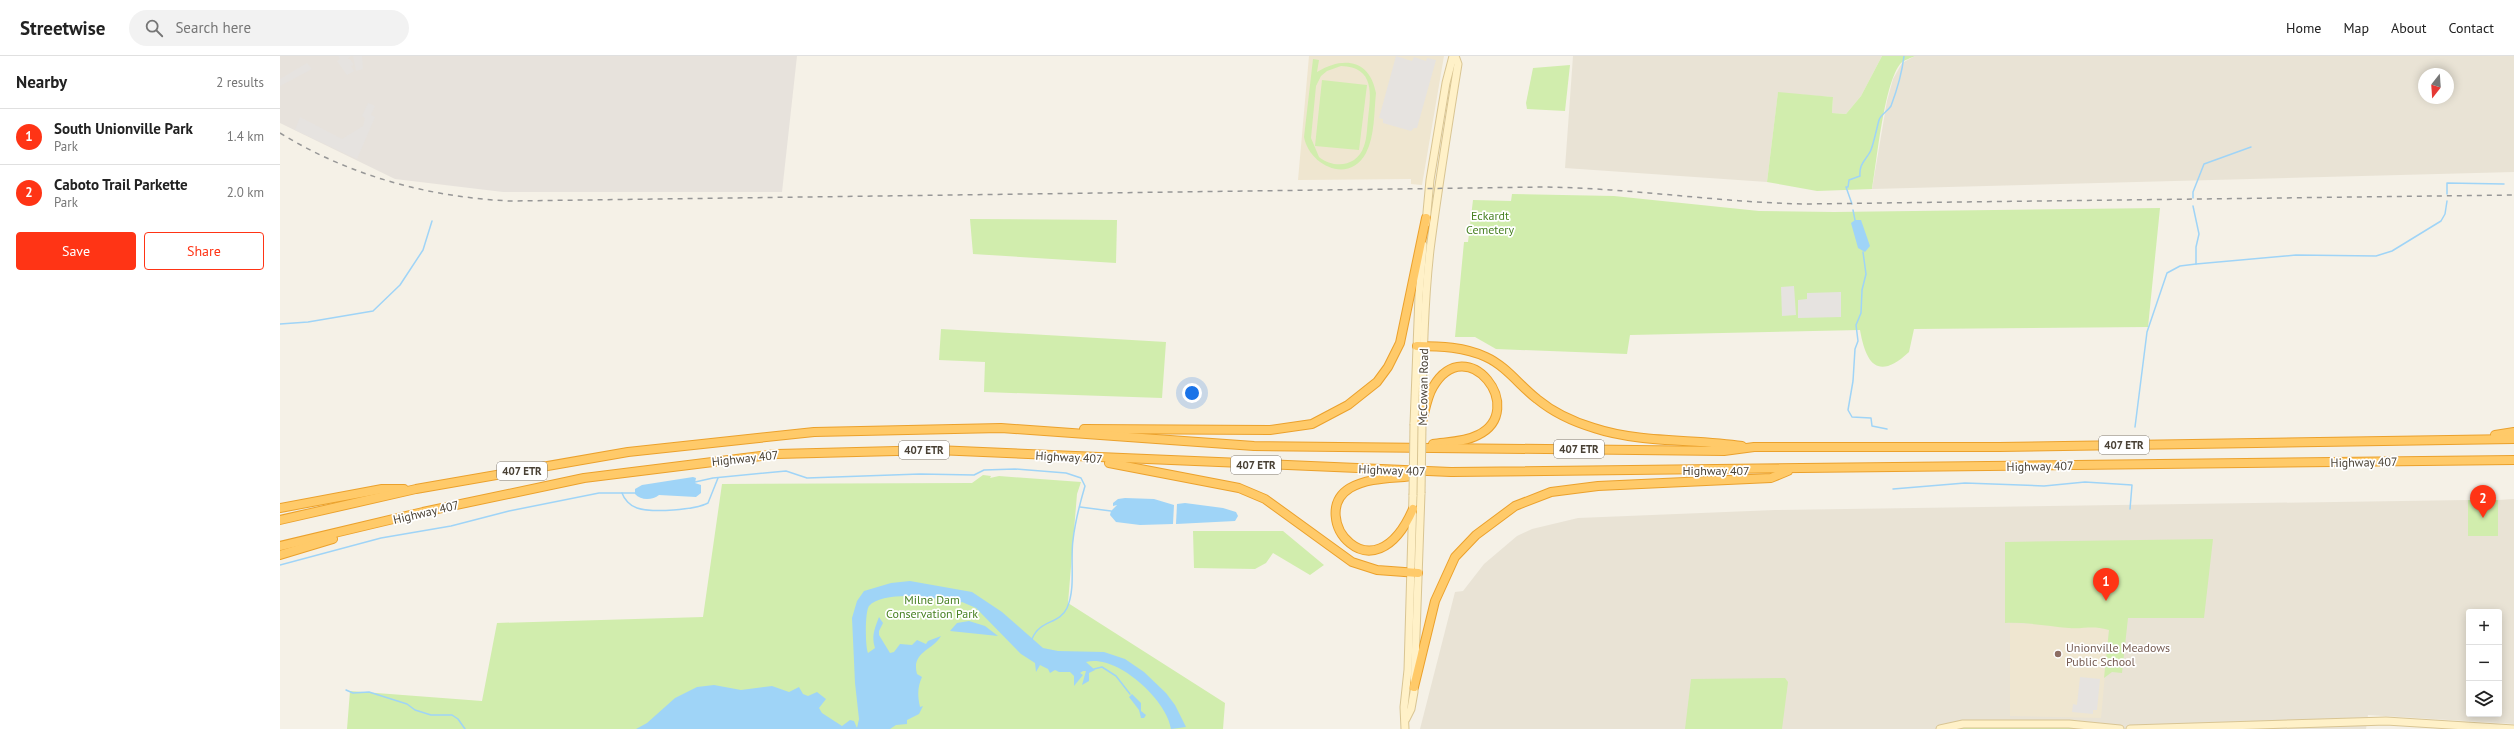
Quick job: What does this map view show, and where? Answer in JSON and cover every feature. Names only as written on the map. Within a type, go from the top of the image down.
[{"type":"highway","points":[[1001,428],[1270,430],[1312,424],[1348,405],[1377,382],[1388,366],[1405,328],[1426,218]]},
{"type":"highway","points":[[1420,346],[1467,350],[1487,357],[1519,382],[1537,399],[1560,415],[1594,429],[1617,434],[1754,447]]},
{"type":"highway","points":[[1404,447],[1467,439],[1479,435],[1493,423],[1498,403],[1492,382],[1480,372],[1463,366],[1450,369],[1432,388],[1419,424]]},
{"type":"highway","name":"Highway 407","points":[[280,520],[416,489],[628,452],[806,433],[1001,428],[1254,446],[1724,450],[1754,447],[1999,447],[2514,439]]},
{"type":"highway","points":[[2470,439],[2514,432]]},
{"type":"highway","name":"Highway 407","points":[[280,546],[423,512],[584,478],[777,454],[936,450],[1440,472],[2514,460]]},
{"type":"highway","points":[[1071,457],[1196,478],[1239,488],[1265,499],[1352,562],[1377,570],[1414,573]]},
{"type":"highway","points":[[2474,461],[2514,464]]},
{"type":"highway","points":[[1414,687],[1435,601],[1455,557],[1476,535],[1515,506],[1551,492],[1575,489],[1770,478],[1794,469]]},
{"type":"highway","points":[[1413,509],[1404,530],[1394,541],[1378,550],[1363,550],[1348,543],[1335,521],[1336,509],[1341,497],[1350,488],[1366,481],[1440,472]]},
{"type":"highway","points":[[280,508],[382,489],[416,489]]},
{"type":"highway","points":[[280,555],[389,521]]},
{"type":"main road","name":"McCowan Road","points":[[1405,729],[1406,719],[1404,707],[1421,494],[1419,424],[1419,296],[1430,180],[1445,91],[1454,56]]},
{"type":"main road","name":"McCowan Road","points":[[1420,346],[1440,173],[1458,64],[1454,56]]},
{"type":"main road","name":"McCowan Road","points":[[1406,719],[1411,709],[1414,687],[1413,495],[1419,424]]},
{"type":"main road","points":[[2130,729],[2386,721],[2514,729]]},
{"type":"main road","points":[[1940,729],[1963,724],[2069,724],[2120,729]]},
{"type":"shaded area","points":[[280,56],[797,56],[782,192],[503,192],[395,179],[280,123]]},
{"type":"shaded area","points":[[338,56],[351,56],[347,59],[350,59],[354,65],[351,66],[354,71],[347,75],[337,61],[340,59]]},
{"type":"shaded area","points":[[353,56],[362,56],[363,69],[356,71]]},
{"type":"shaded area","points":[[1309,56],[1444,56],[1422,185],[1411,184],[1411,179],[1298,180]]},
{"type":"shaded area","points":[[1396,56],[1412,61],[1414,57],[1426,61],[1427,58],[1436,60],[1417,128],[1414,128],[1411,131],[1383,123],[1383,119],[1379,118]]},
{"type":"shaded area","points":[[1573,56],[1882,56],[1861,96],[1846,114],[1832,113],[1833,97],[1778,93],[1767,182],[1565,168]]},
{"type":"shaded area","points":[[1915,56],[2514,56],[2514,172],[1872,189],[1887,101],[1893,79],[1902,63]]},
{"type":"shaded area","points":[[307,63],[312,69],[280,86],[280,79]]},
{"type":"shaded area","points":[[368,103],[375,106],[371,115],[375,117],[357,159],[295,130],[300,117],[342,139],[363,126],[365,118],[362,116]]},
{"type":"shaded area","points":[[1794,286],[1796,315],[1782,316],[1781,287]]},
{"type":"shaded area","points":[[1841,292],[1841,317],[1798,318],[1798,300],[1807,299],[1807,293]]},
{"type":"shaded area","points":[[2514,499],[2514,724],[2368,715],[2366,729],[1420,729],[1455,592],[1463,591],[1484,564],[1517,536],[1532,529],[1578,518],[1775,510],[2468,500],[2468,536],[2498,536],[2498,500]]},
{"type":"shaded area","name":"Unionville Meadows Public School","points":[[2010,623],[2059,625],[2069,628],[2092,626],[2109,630],[2101,718],[2010,716]]},
{"type":"shaded area","points":[[2080,677],[2100,679],[2097,710],[2093,710],[2093,714],[2072,712],[2073,704],[2077,705]]},
{"type":"green space","points":[[1882,56],[1915,56],[1901,63],[1895,73],[1890,87],[1882,123],[1872,189],[1817,191],[1767,182],[1778,92],[1833,97],[1832,113],[1846,114],[1861,96]]},
{"type":"green space","points":[[1313,59],[1319,60],[1317,72],[1336,64],[1346,63],[1362,67],[1368,73],[1373,82],[1376,93],[1374,123],[1371,139],[1366,153],[1359,163],[1350,168],[1330,168],[1313,156],[1307,147],[1304,137]],"holes":[[[1341,66],[1360,71],[1365,77],[1370,92],[1366,140],[1361,153],[1351,162],[1344,164],[1331,163],[1319,157],[1311,138],[1316,86],[1321,76],[1327,71]]]},
{"type":"green space","points":[[1570,65],[1565,111],[1527,109],[1526,103],[1533,68]]},
{"type":"green space","points":[[1322,80],[1367,85],[1359,150],[1315,146]]},
{"type":"green space","name":"Eckardt Cemetery","points":[[1512,194],[1614,196],[1759,211],[1834,212],[2160,208],[2148,327],[1914,329],[1909,352],[1889,366],[1881,367],[1875,365],[1870,360],[1866,352],[1860,330],[1630,335],[1627,354],[1496,349],[1475,337],[1455,337],[1464,242],[1468,242],[1473,200],[1511,201]]},
{"type":"green space","points":[[970,219],[1117,220],[1116,263],[973,254]]},
{"type":"green space","points":[[941,329],[1166,342],[1162,398],[984,392],[985,362],[939,360]]},
{"type":"green space","name":"Milne Dam Conservation Park","points":[[983,475],[991,476],[990,478],[999,476],[1081,482],[1077,494],[1068,603],[1225,703],[1223,729],[347,729],[350,691],[482,701],[497,623],[703,617],[722,484],[972,483]]},
{"type":"green space","points":[[2468,500],[2498,500],[2498,536],[2468,536]]},
{"type":"green space","points":[[1193,531],[1283,531],[1324,565],[1310,575],[1273,553],[1266,563],[1255,569],[1194,568]]},
{"type":"green space","points":[[2213,539],[2204,618],[2128,618],[2122,673],[2112,672],[2104,678],[2109,630],[2093,627],[2069,628],[2005,623],[2005,542]]},
{"type":"green space","points":[[1785,678],[1788,682],[1782,729],[1685,729],[1691,679]]},
{"type":"green space","points":[[2069,727],[2089,729],[1952,729],[1962,728]]},
{"type":"water","points":[[1855,220],[1861,220],[1870,246],[1865,252],[1858,248],[1851,223]]},
{"type":"water","points":[[693,477],[696,478],[695,483],[701,485],[701,493],[696,497],[659,495],[654,498],[644,499],[635,494],[635,489],[642,485]]},
{"type":"water","points":[[1118,499],[1154,499],[1174,505],[1173,524],[1140,525],[1116,522],[1110,515],[1111,511],[1117,505],[1113,506],[1113,503]]},
{"type":"water","points":[[1185,503],[1223,508],[1236,512],[1238,516],[1235,521],[1176,524],[1177,504]]},
{"type":"water","points":[[910,581],[972,592],[1002,612],[1043,648],[1058,651],[1104,652],[1125,659],[1144,672],[1166,693],[1175,705],[1186,727],[1171,729],[1167,717],[1151,693],[1139,682],[1112,665],[1098,661],[1086,662],[1095,670],[1089,673],[1089,681],[1082,685],[1086,671],[1080,673],[1083,675],[1074,686],[1074,676],[1070,672],[1059,672],[1055,670],[1050,673],[1048,669],[1040,665],[1036,672],[1035,663],[1021,654],[976,608],[962,602],[954,605],[937,599],[925,597],[898,596],[876,601],[869,606],[866,629],[868,653],[875,648],[873,636],[879,617],[883,623],[879,631],[879,635],[890,653],[894,652],[900,644],[912,645],[917,640],[926,644],[928,641],[941,636],[933,645],[923,652],[917,661],[917,674],[922,677],[918,698],[920,707],[923,706],[919,714],[907,720],[907,724],[896,725],[890,729],[636,729],[647,723],[675,698],[697,687],[714,685],[741,690],[772,686],[789,692],[799,687],[803,694],[808,696],[817,692],[826,699],[819,708],[822,713],[842,726],[850,720],[854,721],[857,728],[859,719],[855,683],[852,618],[857,601],[864,591],[891,583]]},
{"type":"water","points":[[969,621],[985,626],[998,636],[950,631],[957,623]]},
{"type":"water","points":[[1132,694],[1141,703],[1141,711],[1146,715],[1144,718],[1141,718],[1139,710],[1129,697]]},
{"type":"waterway","points":[[1852,204],[1846,187],[1848,187],[1849,180],[1860,176],[1861,166],[1870,152],[1879,120],[1891,106],[1899,81],[1904,56]]},
{"type":"waterway","points":[[2193,198],[2193,192],[2204,164],[2251,147]]},
{"type":"waterway","points":[[2447,194],[2447,183],[2504,184]]},
{"type":"waterway","points":[[2135,427],[2147,332],[2167,273],[2180,266],[2296,255],[2376,256],[2392,251],[2441,221],[2445,214],[2447,201]]},
{"type":"waterway","points":[[2193,206],[2199,234],[2196,247],[2196,264]]},
{"type":"waterway","points":[[1853,210],[1855,220]]},
{"type":"waterway","points":[[280,324],[308,322],[373,311],[400,285],[423,250],[432,221]]},
{"type":"waterway","points":[[1863,252],[1866,274],[1862,290],[1861,313],[1856,325],[1858,341],[1855,349],[1853,381],[1848,410],[1852,417],[1871,418],[1872,426],[1887,429]]},
{"type":"waterway","points":[[695,482],[713,478],[786,471],[807,478],[920,474],[974,475],[984,470],[1015,469],[1066,473],[1081,478],[1085,486],[1078,513],[1072,548],[1072,583],[1070,600],[1064,613],[1040,628],[1032,639]]},
{"type":"waterway","points":[[622,493],[624,498],[632,506],[644,510],[684,509],[708,503],[718,478]]},
{"type":"waterway","points":[[1893,489],[1965,483],[2044,486],[2085,482],[2132,485],[2130,509]]},
{"type":"waterway","points":[[280,565],[381,538],[451,526],[509,511],[599,493],[635,493]]},
{"type":"waterway","points":[[1080,507],[1111,511]]},
{"type":"waterway","points":[[1094,669],[1102,667],[1116,676],[1130,694]]},
{"type":"waterway","points":[[346,690],[353,693],[369,692],[407,704],[415,710],[431,715],[452,715],[458,719],[465,729]]},
{"type":"railway","points":[[280,133],[334,161],[390,182],[449,195],[510,201],[1543,187],[1608,190],[1738,201],[1803,204],[2514,195]]},
{"type":"place","name":"Caboto Trail Parkette","points":[[2483,518]]},
{"type":"place","name":"South Unionville Park","points":[[2106,601]]},
{"type":"place","name":"Unionville Meadows Public School","points":[[2058,654]]}]
